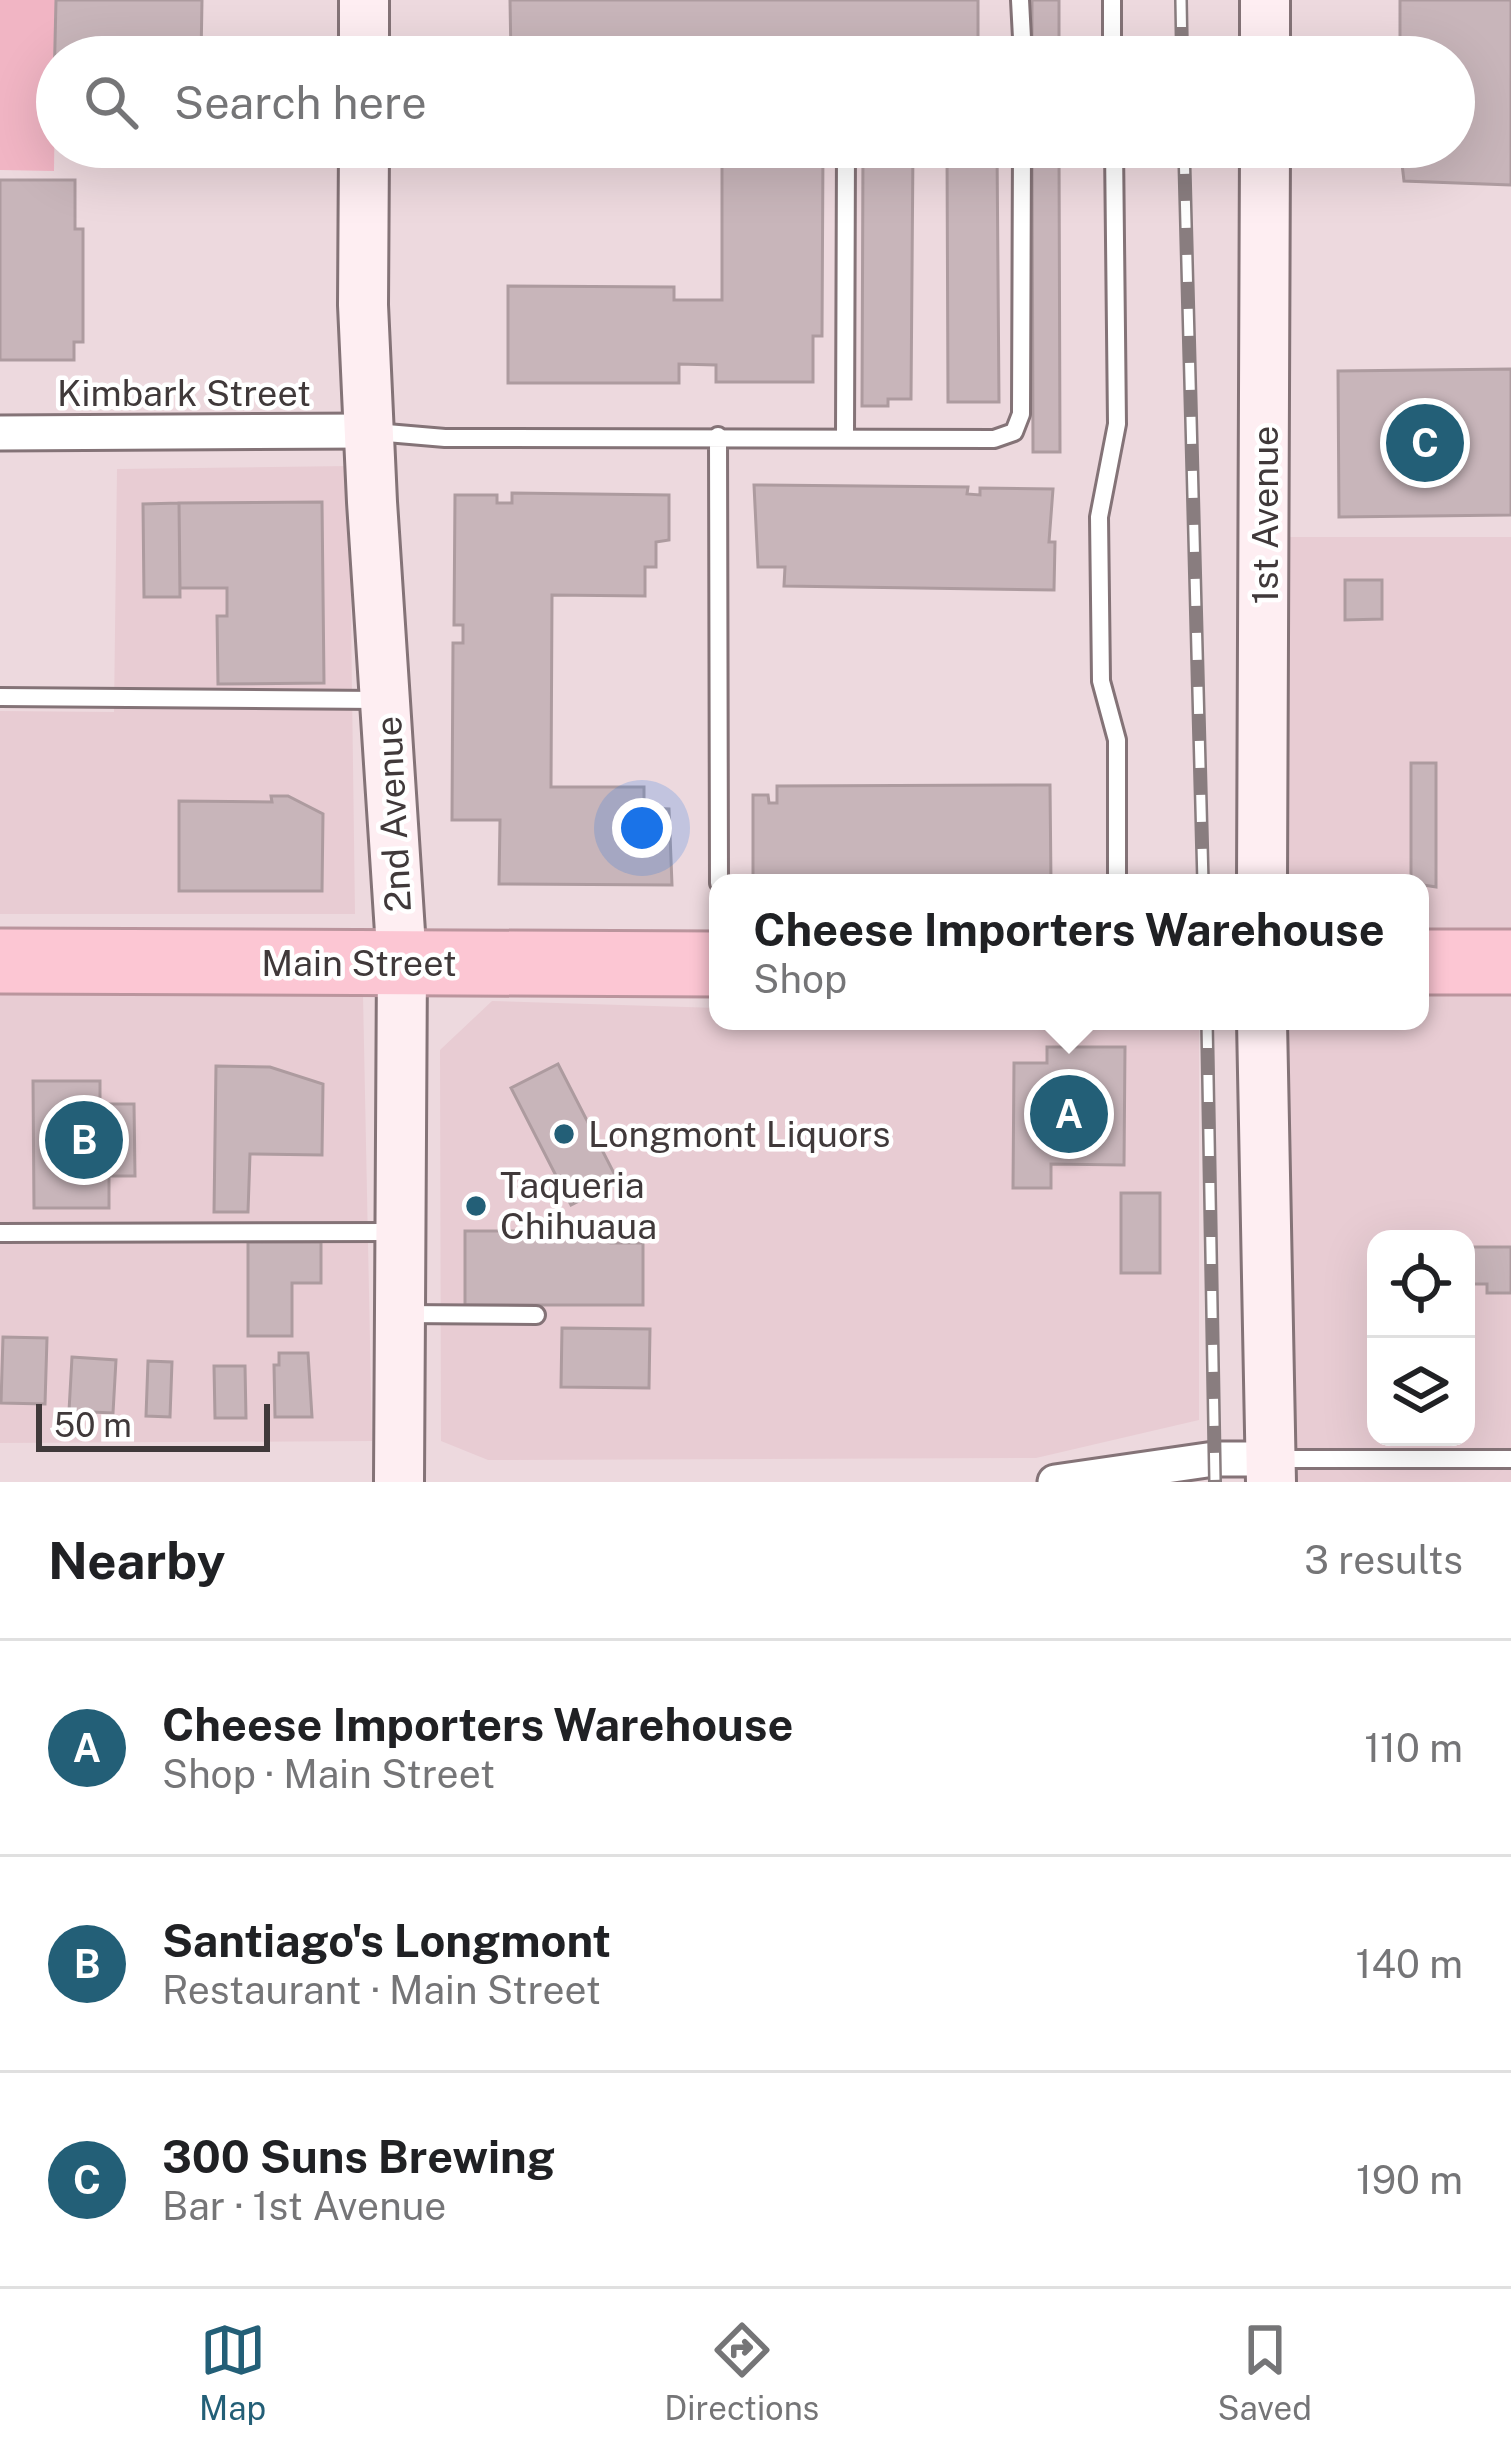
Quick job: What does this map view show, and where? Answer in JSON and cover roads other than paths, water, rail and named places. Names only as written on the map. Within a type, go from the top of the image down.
[{"type":"highway","name":"Main Street","points":[[0,961],[709,964]]},
{"type":"highway","points":[[1429,962],[1511,962]]},
{"type":"street","points":[[364,0],[364,36]]},
{"type":"street","points":[[1264,0],[1265,36]]},
{"type":"street","name":"2nd Avenue","points":[[364,168],[369,431],[402,963],[399,1482]]},
{"type":"street","name":"1st Avenue","points":[[1262,874],[1265,168]]},
{"type":"street","name":"Kimbark Street","points":[[0,433],[369,431]]},
{"type":"street","points":[[1055,1482],[1214,1459],[1271,1471],[1262,1030]]},
{"type":"lane","points":[[1020,0],[1022,36]]},
{"type":"lane","points":[[1112,0],[1112,36]]},
{"type":"lane","points":[[845,438],[846,168]]},
{"type":"lane","points":[[369,431],[446,438],[994,439],[1015,432],[1021,414],[1022,168]]},
{"type":"lane","points":[[1114,168],[1118,424],[1099,517],[1101,681],[1118,740],[1117,874]]},
{"type":"lane","points":[[718,436],[719,874]]},
{"type":"lane","points":[[0,697],[386,700]]},
{"type":"lane","points":[[0,1233],[400,1232]]},
{"type":"lane","points":[[400,1314],[536,1315]]},
{"type":"lane","points":[[1271,1471],[1511,1460]]},
{"type":"railway","points":[[1181,0],[1182,36]]},
{"type":"railway","points":[[1185,168],[1203,874]]},
{"type":"railway","points":[[1207,1030],[1215,1482]]},
{"type":"place","name":"300 Suns Brewing","points":[[1425,443]]},
{"type":"place","name":"Cheese Importers Warehouse","points":[[1069,1114]]},
{"type":"place","name":"Longmont Liquors","points":[[564,1134]]},
{"type":"place","name":"Santiago's Longmont","points":[[84,1140]]},
{"type":"place","name":"Taqueria Chihuaua","points":[[476,1206]]}]
